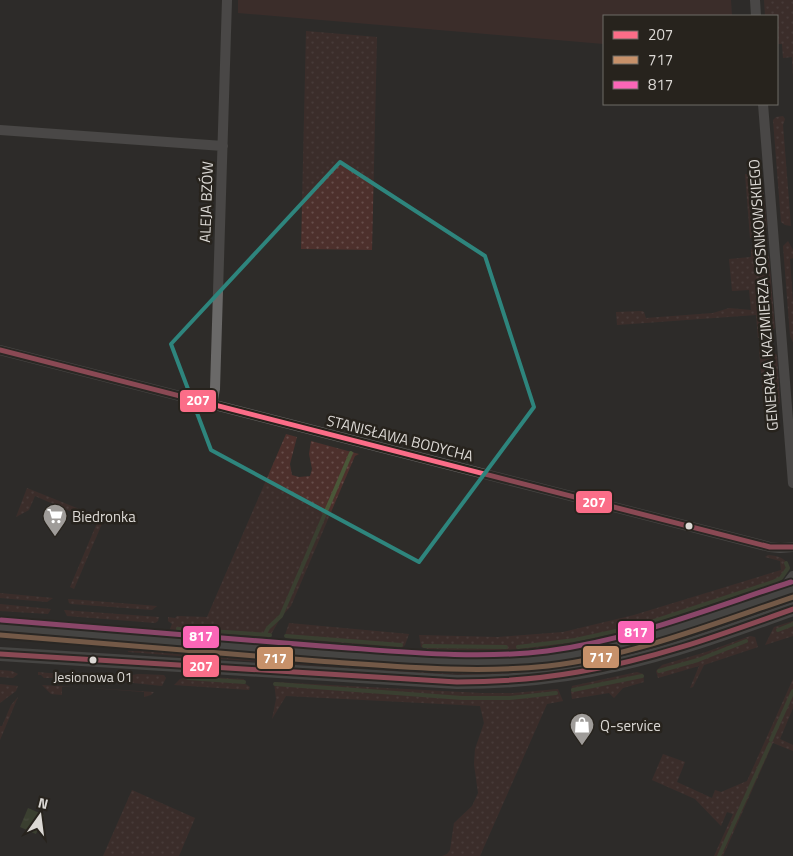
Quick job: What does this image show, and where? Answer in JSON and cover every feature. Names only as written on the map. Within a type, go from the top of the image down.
[{"type":"main road","points":[[0,627],[163,642],[367,657],[449,662],[503,662],[549,658],[613,646],[644,638],[793,589]]},
{"type":"main road","points":[[0,654],[457,682],[517,680],[563,675],[621,664],[674,649],[793,609]]},
{"type":"street","name":"ALEJA BZÓW","points":[[212,405],[215,389],[227,0]]},
{"type":"street","points":[[755,0],[756,15]]},
{"type":"street","name":"GENERAŁA KAZIMIERZA SOSNKOWSKIEGO","points":[[763,105],[793,483]]},
{"type":"street","points":[[0,130],[223,146]]},
{"type":"street","name":"STANISŁAWA BODYCHA","points":[[0,350],[770,547],[793,546]]},
{"type":"street","points":[[778,594],[793,576]]},
{"type":"highlighted area","points":[[340,162],[485,256],[534,407],[419,562],[211,450],[171,344]]},
{"type":"shaded area","points":[[238,0],[731,0],[732,15],[603,15],[603,44],[238,13]]},
{"type":"shaded area","points":[[764,0],[793,0],[793,76],[792,57],[783,58],[782,44],[778,44],[778,15],[765,15]]},
{"type":"shaded area","points":[[306,31],[377,37],[372,250],[301,249]]},
{"type":"shaded area","points":[[783,116],[785,119],[783,125],[791,226],[781,222],[773,120],[776,117]]},
{"type":"shaded area","points":[[745,174],[758,178],[763,186],[767,226],[763,234],[750,238]]},
{"type":"shaded area","points":[[788,241],[793,250],[793,258],[790,259],[793,342],[790,336],[783,246]]},
{"type":"shaded area","points":[[759,248],[766,252],[769,257],[775,328],[766,337],[758,338],[756,315],[617,325],[616,312],[642,311],[646,318],[713,313],[729,308],[751,310],[749,290],[732,291],[729,259],[751,257],[751,249]]},
{"type":"shaded area","points":[[759,349],[770,350],[777,355],[780,402],[776,408],[764,409]]},
{"type":"shaded area","points":[[286,434],[297,437],[290,464],[292,475],[299,477],[310,476],[312,469],[309,454],[311,441],[359,454],[355,456],[291,606],[281,617],[269,638],[176,634],[170,629],[172,624],[168,621],[168,617],[207,617]]},
{"type":"shaded area","points":[[27,488],[104,519],[74,589],[70,587],[97,523],[35,496],[29,510],[16,517]]},
{"type":"shaded area","points":[[768,555],[782,558],[788,566],[785,575],[775,585],[750,595],[609,638],[533,651],[488,652],[421,647],[419,635],[498,637],[563,632],[634,615],[781,570],[780,561],[765,557]]},
{"type":"shaded area","points":[[0,593],[53,598],[47,602],[0,598]]},
{"type":"shaded area","points":[[793,596],[793,602],[664,644],[598,661],[509,674],[420,673],[128,652],[173,649],[402,666],[496,668]]},
{"type":"shaded area","points":[[68,599],[157,606],[152,610],[71,604]]},
{"type":"shaded area","points":[[0,604],[51,609],[48,614],[0,611]]},
{"type":"shaded area","points":[[64,610],[159,617],[155,623],[67,616]]},
{"type":"shaded area","points":[[793,621],[793,636],[765,645],[774,627]]},
{"type":"shaded area","points":[[289,623],[409,634],[402,648],[286,638],[285,635]]},
{"type":"shaded area","points":[[750,636],[755,637],[758,647],[704,665],[693,687],[690,688],[699,666],[658,678],[656,671],[662,665]]},
{"type":"shaded area","points":[[0,670],[12,671],[18,674],[13,678],[0,677]]},
{"type":"shaded area","points":[[38,672],[70,675],[70,678],[44,678],[38,675]]},
{"type":"shaded area","points":[[637,672],[643,674],[644,682],[623,688],[614,698],[609,693],[572,699],[572,686]]},
{"type":"shaded area","points":[[138,674],[164,675],[166,678],[162,686],[114,681],[114,678]]},
{"type":"shaded area","points":[[192,676],[244,679],[244,683],[250,687],[249,690],[174,685],[180,679]]},
{"type":"shaded area","points":[[793,679],[793,708],[780,739],[793,745],[793,751],[773,743],[723,856],[714,856],[733,814],[727,812],[721,826],[695,799],[652,780],[663,754],[685,762],[677,782],[712,798],[715,790],[721,792],[747,781]]},
{"type":"shaded area","points":[[274,682],[481,693],[513,693],[558,689],[563,701],[547,704],[480,856],[442,856],[450,850],[454,823],[472,806],[478,793],[474,764],[475,749],[484,723],[480,706],[286,696],[272,719],[276,699]]},
{"type":"shaded area","points":[[0,684],[18,686],[16,691],[0,703]]},
{"type":"shaded area","points":[[42,685],[62,686],[62,695],[51,694]]},
{"type":"shaded area","points":[[85,688],[154,692],[144,697],[144,692]]},
{"type":"shaded area","points":[[18,697],[0,740],[0,726],[2,726],[11,705]]},
{"type":"shaded area","points":[[132,790],[195,818],[179,856],[103,856]]},
{"type":"water","points":[[28,808],[44,815],[36,834],[20,827]]},
{"type":"waterway","points":[[265,634],[268,628],[281,616],[351,453]]},
{"type":"waterway","points":[[518,647],[575,640],[639,626],[773,582],[781,578],[788,568],[786,563]]},
{"type":"waterway","points":[[778,630],[793,624]]},
{"type":"waterway","points":[[178,629],[270,635]]},
{"type":"waterway","points":[[286,636],[401,645]]},
{"type":"waterway","points":[[659,671],[698,660],[746,641]]},
{"type":"waterway","points":[[424,646],[506,647]]},
{"type":"waterway","points":[[573,690],[642,676]]},
{"type":"waterway","points":[[188,678],[244,682]]},
{"type":"waterway","points":[[275,684],[462,698],[510,698],[556,693]]},
{"type":"waterway","points":[[771,740],[793,691]]},
{"type":"waterway","points":[[719,856],[770,744]]},
{"type":"transit line","name":"207","points":[[0,350],[770,547],[793,547]]},
{"type":"transit line","name":"817","points":[[1,620],[406,652],[463,655],[519,654],[578,646],[640,631],[791,582]]},
{"type":"transit line","name":"717","points":[[0,635],[404,667],[519,668],[579,661],[641,647],[793,597]]},
{"type":"transit line","name":"207","points":[[0,654],[457,682],[503,681],[563,674],[633,661],[740,628],[793,609]]},
{"type":"place","name":"Biedronka","points":[[55,537]]},
{"type":"place","name":"Jesionowa 01","points":[[93,660]]},
{"type":"place","name":"Q-service","points":[[582,746]]}]
